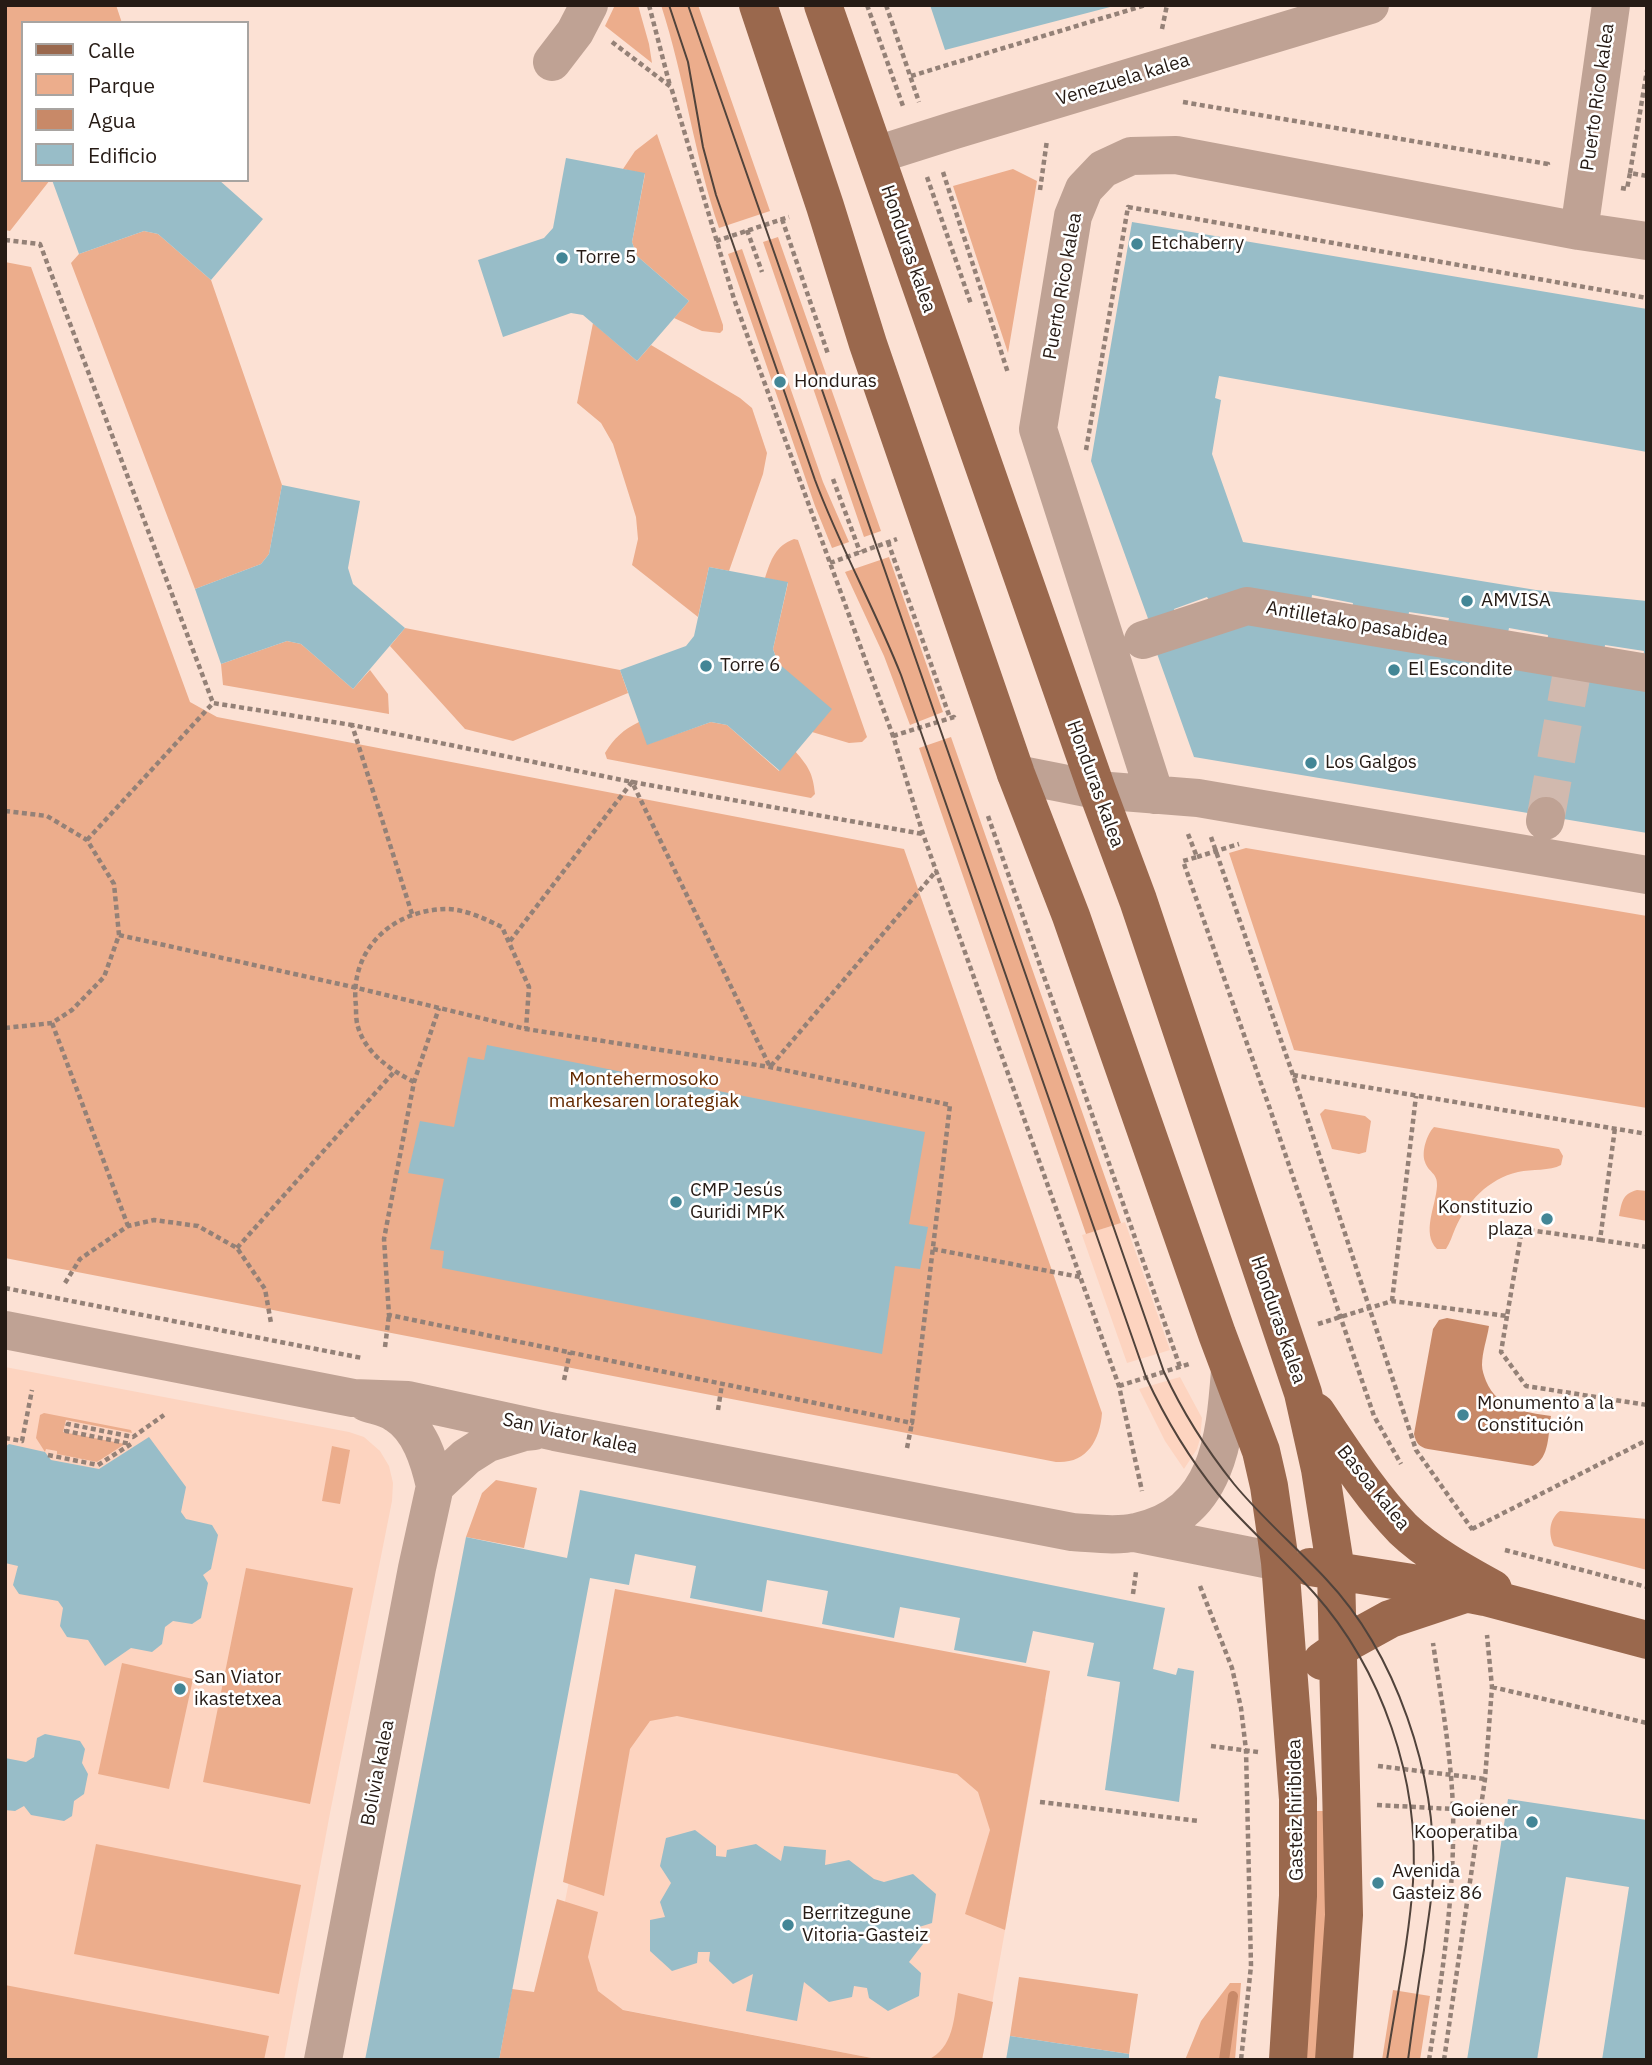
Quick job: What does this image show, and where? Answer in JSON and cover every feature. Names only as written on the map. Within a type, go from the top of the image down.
[{"type":"main road","points":[[758,5],[868,344],[1016,774],[1071,916],[1227,1362],[1261,1451],[1280,1562]]},
{"type":"main road","name":"Honduras kalea","points":[[823,5],[1097,790],[1138,900],[1303,1393],[1320,1469],[1336,1571]]},
{"type":"main road","name":"Basoa kalea","points":[[1303,1393],[1373,1494],[1404,1529],[1438,1555],[1477,1591]]},
{"type":"main road","name":"Basoa kalea","points":[[1280,1562],[1477,1591],[1532,1610],[1647,1640]]},
{"type":"main road","name":"Gasteiz hiribidea","points":[[1280,1562],[1298,1799],[1298,1896],[1288,2060]]},
{"type":"main road","points":[[1334,2060],[1344,1915],[1336,1571]]},
{"type":"main road","points":[[1290,1684],[1337,1650],[1390,1619],[1477,1591]]},
{"type":"street","name":"Venezuela kalea","points":[[876,155],[1271,20],[1370,5]]},
{"type":"street","name":"Puerto Rico kalea","points":[[1579,231],[1611,5]]},
{"type":"street","points":[[552,62],[586,13]]},
{"type":"street","name":"Puerto Rico kalea","points":[[1164,796],[1038,429],[1073,216],[1084,189],[1103,169],[1131,156],[1176,155],[1647,242]]},
{"type":"street","name":"Antilletako pasabidea","points":[[1143,640],[1247,606],[1573,667],[1647,674]]},
{"type":"street","points":[[1016,774],[1097,790],[1211,800],[1647,874]]},
{"type":"street","name":"San Viator kalea","points":[[5,1329],[354,1398],[408,1400],[546,1430],[1072,1532],[1140,1533],[1280,1562]]},
{"type":"street","name":"San Viator kalea","points":[[1140,1533],[1181,1514],[1208,1480],[1226,1427],[1227,1362]]},
{"type":"street","name":"Bolivia kalea","points":[[323,2060],[435,1486],[424,1448],[413,1430],[396,1413],[354,1398]]},
{"type":"street","points":[[435,1486],[466,1457],[488,1443],[524,1432],[546,1430]]},
{"type":"path","points":[[649,5],[734,299],[892,736],[923,834],[1119,1386],[1143,1496],[1133,1594]]},
{"type":"path","points":[[867,5],[924,139]]},
{"type":"path","points":[[886,5],[911,76],[924,139],[973,310]]},
{"type":"path","points":[[911,76],[1146,5]]},
{"type":"path","points":[[586,13],[671,87]]},
{"type":"path","points":[[1178,101],[1548,164],[1545,179],[1627,189],[1647,70]]},
{"type":"path","points":[[1630,173],[1647,176]]},
{"type":"path","points":[[1084,459],[1128,207],[1647,298]]},
{"type":"path","points":[[747,230],[762,272]]},
{"type":"path","points":[[5,240],[40,244],[213,703]]},
{"type":"path","points":[[833,479],[860,552]]},
{"type":"path","points":[[888,542],[950,718]]},
{"type":"path","points":[[213,703],[352,725],[632,782],[923,834]]},
{"type":"path","points":[[87,840],[213,703]]},
{"type":"path","points":[[892,736],[954,717],[958,730]]},
{"type":"path","points":[[352,725],[412,914]]},
{"type":"path","points":[[510,941],[632,782]]},
{"type":"path","points":[[632,782],[770,1067]]},
{"type":"path","points":[[1164,796],[1197,857],[1183,861],[1374,1416],[1402,1466]]},
{"type":"path","points":[[985,808],[1180,1367]]},
{"type":"path","points":[[5,811],[47,816],[87,840],[114,884],[119,935],[104,978],[72,1010],[52,1023],[5,1028]]},
{"type":"path","points":[[770,1067],[937,870]]},
{"type":"path","points":[[414,1082],[394,1072],[372,1052],[358,1027],[354,987],[360,963],[380,933],[412,914],[447,909],[475,915],[502,927],[529,987],[526,1029]]},
{"type":"path","points":[[119,935],[354,987],[526,1029],[770,1067],[950,1105],[907,1448]]},
{"type":"path","points":[[385,1347],[389,1315],[383,1239],[414,1082],[439,1008]]},
{"type":"path","points":[[52,1023],[128,1226]]},
{"type":"path","points":[[237,1248],[394,1072]]},
{"type":"path","points":[[1444,2060],[1485,1779],[1492,1687],[1477,1591],[1472,1529],[1416,1450],[1293,1075],[1647,1134]]},
{"type":"path","points":[[1392,1301],[1416,1096]]},
{"type":"path","points":[[1600,1240],[1615,1128]]},
{"type":"path","points":[[65,1283],[80,1259],[128,1226],[154,1220],[198,1226],[237,1248],[265,1289],[271,1322]]},
{"type":"path","points":[[1647,1247],[1522,1229],[1501,1352],[1526,1386],[1647,1405]]},
{"type":"path","points":[[933,1249],[1080,1278]]},
{"type":"path","points":[[1283,1335],[1392,1301],[1507,1317]]},
{"type":"path","points":[[389,1315],[912,1423]]},
{"type":"path","points":[[564,1380],[570,1352]]},
{"type":"path","points":[[1119,1386],[1180,1367],[1227,1362]]},
{"type":"path","points":[[718,1410],[722,1384]]},
{"type":"path","points":[[5,1438],[22,1441],[32,1390]]},
{"type":"path","points":[[48,1455],[98,1465],[131,1444],[66,1431],[68,1424],[133,1437],[164,1415]]},
{"type":"path","points":[[1472,1529],[1647,1440]]},
{"type":"path","points":[[1181,1543],[1219,1630],[1232,1668],[1241,1708],[1246,1750],[1251,1966],[1241,2060]]},
{"type":"path","points":[[1502,1549],[1647,1587]]},
{"type":"path","points":[[1427,1607],[1451,1775],[1453,1809],[1446,1942],[1429,2060]]},
{"type":"path","points":[[1492,1687],[1647,1723]]},
{"type":"path","points":[[1211,1746],[1259,1752]]},
{"type":"path","points":[[1370,1765],[1485,1779]]},
{"type":"path","points":[[1040,1802],[1199,1821]]},
{"type":"path","points":[[1373,1804],[1453,1809]]},
{"type":"shaded area","points":[[1125,1222],[1170,1350],[1127,1363],[1082,1235]]},
{"type":"shaded area","name":"San Viator ikastetxea","points":[[5,1367],[349,1432],[364,1437],[380,1451],[389,1466],[393,1483],[392,1501],[284,2060],[5,2060]]},
{"type":"shaded area","points":[[1180,1377],[1202,1418],[1197,1449],[1184,1469],[1165,1441],[1139,1389]]},
{"type":"shaded area","points":[[620,1616],[1046,1699],[982,2060],[882,2060],[547,1995]]},
{"type":"green space","points":[[5,5],[116,5],[121,21],[21,21],[21,182],[48,182],[10,231],[5,230]]},
{"type":"green space","points":[[615,5],[638,5],[652,63],[605,26]]},
{"type":"green space","points":[[661,5],[698,5],[770,211],[719,228]]},
{"type":"green space","points":[[657,134],[723,325],[720,333],[702,331],[674,318],[689,301],[637,256],[632,242],[645,174],[623,169],[635,151]]},
{"type":"green space","points":[[1013,169],[1037,181],[1008,353],[953,186]]},
{"type":"green space","points":[[144,231],[158,234],[211,280],[282,485],[269,554],[261,564],[195,589],[71,263],[79,254]]},
{"type":"green space","points":[[778,237],[881,531],[864,537],[763,242]]},
{"type":"green space","points":[[742,249],[823,482],[849,542],[832,548],[728,254]]},
{"type":"green space","name":"Montehermosoko markesaren lorategiak","points":[[5,262],[31,267],[190,702],[217,717],[904,849],[1102,1413],[1098,1433],[1090,1449],[1076,1459],[1056,1462],[5,1258]]},
{"type":"green space","points":[[593,323],[637,361],[651,345],[740,398],[752,408],[767,453],[763,474],[729,571],[709,567],[698,617],[632,565],[638,539],[636,517],[613,444],[601,423],[577,403]]},
{"type":"green space","points":[[794,539],[798,540],[867,737],[862,742],[849,743],[812,732],[773,649],[788,583],[765,578],[778,550]]},
{"type":"green space","points":[[889,557],[943,712],[910,725],[884,656],[845,572]]},
{"type":"green space","points":[[405,628],[620,670],[628,693],[513,741],[465,729],[390,646]]},
{"type":"green space","points":[[287,641],[301,644],[353,689],[370,670],[388,694],[389,714],[223,685],[221,664]]},
{"type":"green space","points":[[639,722],[648,744],[711,722],[727,725],[779,771],[795,751],[810,771],[815,794],[811,798],[607,759],[605,753],[615,739]]},
{"type":"green space","points":[[951,737],[1121,1223],[1086,1234],[919,748]]},
{"type":"green space","points":[[1246,848],[1647,916],[1647,1108],[1294,1050],[1229,853]]},
{"type":"green space","points":[[1325,1109],[1365,1116],[1371,1121],[1366,1152],[1359,1154],[1332,1149],[1320,1114]]},
{"type":"green space","points":[[1434,1127],[1559,1149],[1563,1156],[1561,1165],[1507,1175],[1488,1186],[1472,1201],[1460,1219],[1446,1249],[1437,1249],[1432,1243],[1430,1227],[1437,1182],[1424,1158],[1424,1148]]},
{"type":"green space","points":[[1637,1190],[1647,1191],[1647,1221],[1619,1216],[1626,1196]]},
{"type":"green space","points":[[44,1413],[131,1430],[132,1433],[66,1420],[63,1432],[125,1444],[97,1462],[57,1454],[57,1451],[46,1449],[45,1452],[36,1438],[40,1415]]},
{"type":"green space","points":[[332,1446],[350,1450],[340,1504],[322,1501]]},
{"type":"green space","points":[[496,1480],[537,1488],[524,1548],[466,1537],[482,1493]]},
{"type":"green space","points":[[1560,1511],[1647,1519],[1647,1570],[1554,1546],[1551,1527]]},
{"type":"green space","points":[[246,1568],[353,1588],[310,1804],[203,1782]]},
{"type":"green space","points":[[615,1589],[1050,1671],[1005,1930],[965,1914],[990,1830],[978,1792],[957,1774],[677,1716],[650,1721],[630,1749],[604,1896],[563,1882]]},
{"type":"green space","points":[[122,1663],[193,1679],[169,1789],[98,1774]]},
{"type":"green space","points":[[1312,1811],[1325,1811],[1326,1912],[1317,2060],[1302,2060]]},
{"type":"green space","points":[[96,1844],[301,1885],[279,1994],[74,1954]]},
{"type":"green space","points":[[557,1899],[598,1912],[588,1957],[598,1991],[623,2010],[882,2060],[499,2060],[512,1989],[534,1992]]},
{"type":"green space","points":[[1019,1977],[1138,1994],[1129,2054],[1010,2036]]},
{"type":"green space","points":[[1230,1983],[1241,1983],[1235,2060],[1185,2060],[1201,2021]]},
{"type":"green space","points":[[5,1985],[269,2036],[264,2060],[5,2060]]},
{"type":"green space","points":[[1393,1990],[1430,1996],[1420,2060],[1382,2060]]},
{"type":"green space","points":[[958,1993],[993,2002],[982,2060],[927,2060],[936,2055],[948,2040],[954,2022]]},
{"type":"water","points":[[1447,1318],[1489,1326],[1482,1367],[1486,1381],[1497,1398],[1522,1411],[1551,1416],[1543,1457],[1533,1466],[1428,1449],[1417,1442],[1414,1434],[1433,1329],[1439,1320]]},
{"type":"building","points":[[930,5],[1114,5],[1114,6],[945,50]]},
{"type":"building","name":"Torre 5","points":[[566,158],[645,173],[632,242],[637,256],[689,301],[637,361],[583,315],[571,313],[503,337],[478,260],[544,238],[553,228]]},
{"type":"building","points":[[53,182],[221,182],[263,219],[211,280],[158,234],[144,231],[79,254]]},
{"type":"building","points":[[1132,222],[1647,309],[1647,452],[1219,376],[1215,398],[1221,400],[1212,454],[1243,542],[1536,590],[1647,601],[1647,660],[1643,659],[1644,651],[1605,645],[1604,653],[1547,643],[1548,635],[1509,628],[1507,637],[1447,626],[1449,618],[1409,612],[1408,619],[1352,609],[1353,603],[1312,595],[1311,602],[1211,603],[1207,597],[1174,609],[1176,616],[1150,624],[1091,461]]},
{"type":"building","points":[[282,485],[360,501],[348,568],[353,584],[405,628],[353,689],[301,644],[287,641],[221,664],[195,589],[261,564],[269,554]]},
{"type":"building","name":"Torre 6","points":[[709,567],[788,582],[773,649],[778,663],[832,709],[780,771],[727,725],[711,722],[647,745],[620,670],[686,646],[694,636]]},
{"type":"building","points":[[1247,616],[1647,685],[1647,833],[1194,757],[1155,648]]},
{"type":"building","name":"CMP Jesús Guridi MPK","points":[[487,1045],[925,1132],[909,1224],[928,1227],[920,1269],[895,1266],[882,1354],[442,1268],[444,1251],[430,1249],[444,1179],[408,1173],[420,1121],[454,1127],[468,1057],[484,1060]]},
{"type":"building","points":[[149,1437],[186,1487],[181,1512],[186,1519],[212,1525],[218,1535],[211,1569],[203,1575],[208,1583],[201,1618],[192,1624],[173,1621],[165,1627],[162,1644],[152,1652],[131,1648],[105,1666],[88,1640],[67,1637],[60,1626],[63,1608],[58,1601],[19,1594],[13,1585],[18,1566],[5,1563],[5,1447],[9,1444],[45,1452],[51,1460],[99,1469]]},
{"type":"building","points":[[580,1490],[1165,1608],[1153,1669],[1176,1675],[1178,1668],[1194,1671],[1179,1802],[1105,1790],[1120,1682],[1087,1676],[1094,1643],[1033,1631],[1026,1663],[954,1650],[960,1618],[900,1607],[894,1638],[822,1624],[828,1591],[767,1580],[762,1612],[690,1598],[696,1566],[635,1554],[629,1585],[590,1578],[499,2060],[365,2060],[466,1537],[567,1558]]},
{"type":"building","points":[[45,1734],[80,1741],[85,1749],[82,1763],[88,1774],[84,1794],[74,1801],[72,1816],[64,1821],[31,1815],[24,1806],[15,1811],[5,1810],[5,1758],[26,1762],[34,1757],[37,1738]]},
{"type":"building","points":[[1508,1799],[1647,1820],[1647,2060],[1602,2060],[1629,1887],[1566,1877],[1537,2060],[1467,2060]]},
{"type":"building","name":"Berritzegune Vitoria-Gasteiz","points":[[695,1830],[716,1846],[716,1856],[726,1857],[727,1850],[756,1844],[781,1861],[784,1846],[826,1850],[825,1865],[849,1860],[874,1879],[884,1882],[913,1874],[936,1894],[932,1923],[919,1927],[923,1944],[909,1962],[921,1973],[919,1996],[888,2011],[869,1998],[867,1988],[854,1986],[852,1997],[829,2002],[804,1982],[797,2021],[746,2011],[753,1974],[733,1984],[709,1961],[710,1952],[698,1952],[697,1963],[672,1971],[650,1951],[650,1920],[665,1917],[660,1902],[671,1883],[660,1866],[666,1838]]},
{"type":"building","points":[[1010,2036],[1129,2054],[1129,2060],[1006,2060]]},
{"type":"waterway","points":[[1224,2060],[1233,1996]]},
{"type":"tunnel","points":[[1546,816],[1572,672]]},
{"type":"tram line","points":[[669,5],[688,62],[703,147],[716,195],[815,480],[901,675],[1146,1377],[1179,1438],[1218,1494],[1314,1593],[1338,1623],[1359,1656],[1392,1728],[1403,1766],[1414,1843],[1409,1926],[1387,2060]]},
{"type":"tram line","points":[[688,5],[1164,1372],[1196,1430],[1234,1484],[1326,1579],[1351,1609],[1373,1642],[1407,1717],[1428,1797],[1433,1876],[1408,2060]]},
{"type":"place","name":"Etchaberry","points":[[1137,244]]},
{"type":"place","name":"Torre 5","points":[[562,258]]},
{"type":"place","name":"Honduras","points":[[780,382]]},
{"type":"place","name":"AMVISA","points":[[1467,601]]},
{"type":"place","name":"Torre 6","points":[[706,666]]},
{"type":"place","name":"El Escondite","points":[[1394,670]]},
{"type":"place","name":"Los Galgos","points":[[1311,763]]},
{"type":"place","name":"CMP Jesús Guridi MPK","points":[[676,1202]]},
{"type":"place","name":"Konstituzio plaza","points":[[1547,1219]]},
{"type":"place","name":"Monumento a la Constitución","points":[[1463,1415]]},
{"type":"place","name":"San Viator ikastetxea","points":[[180,1689]]},
{"type":"place","name":"Goiener Kooperatiba","points":[[1532,1822]]},
{"type":"place","name":"Avenida Gasteiz 86","points":[[1378,1883]]},
{"type":"place","name":"Berritzegune Vitoria-Gasteiz","points":[[788,1925]]}]
